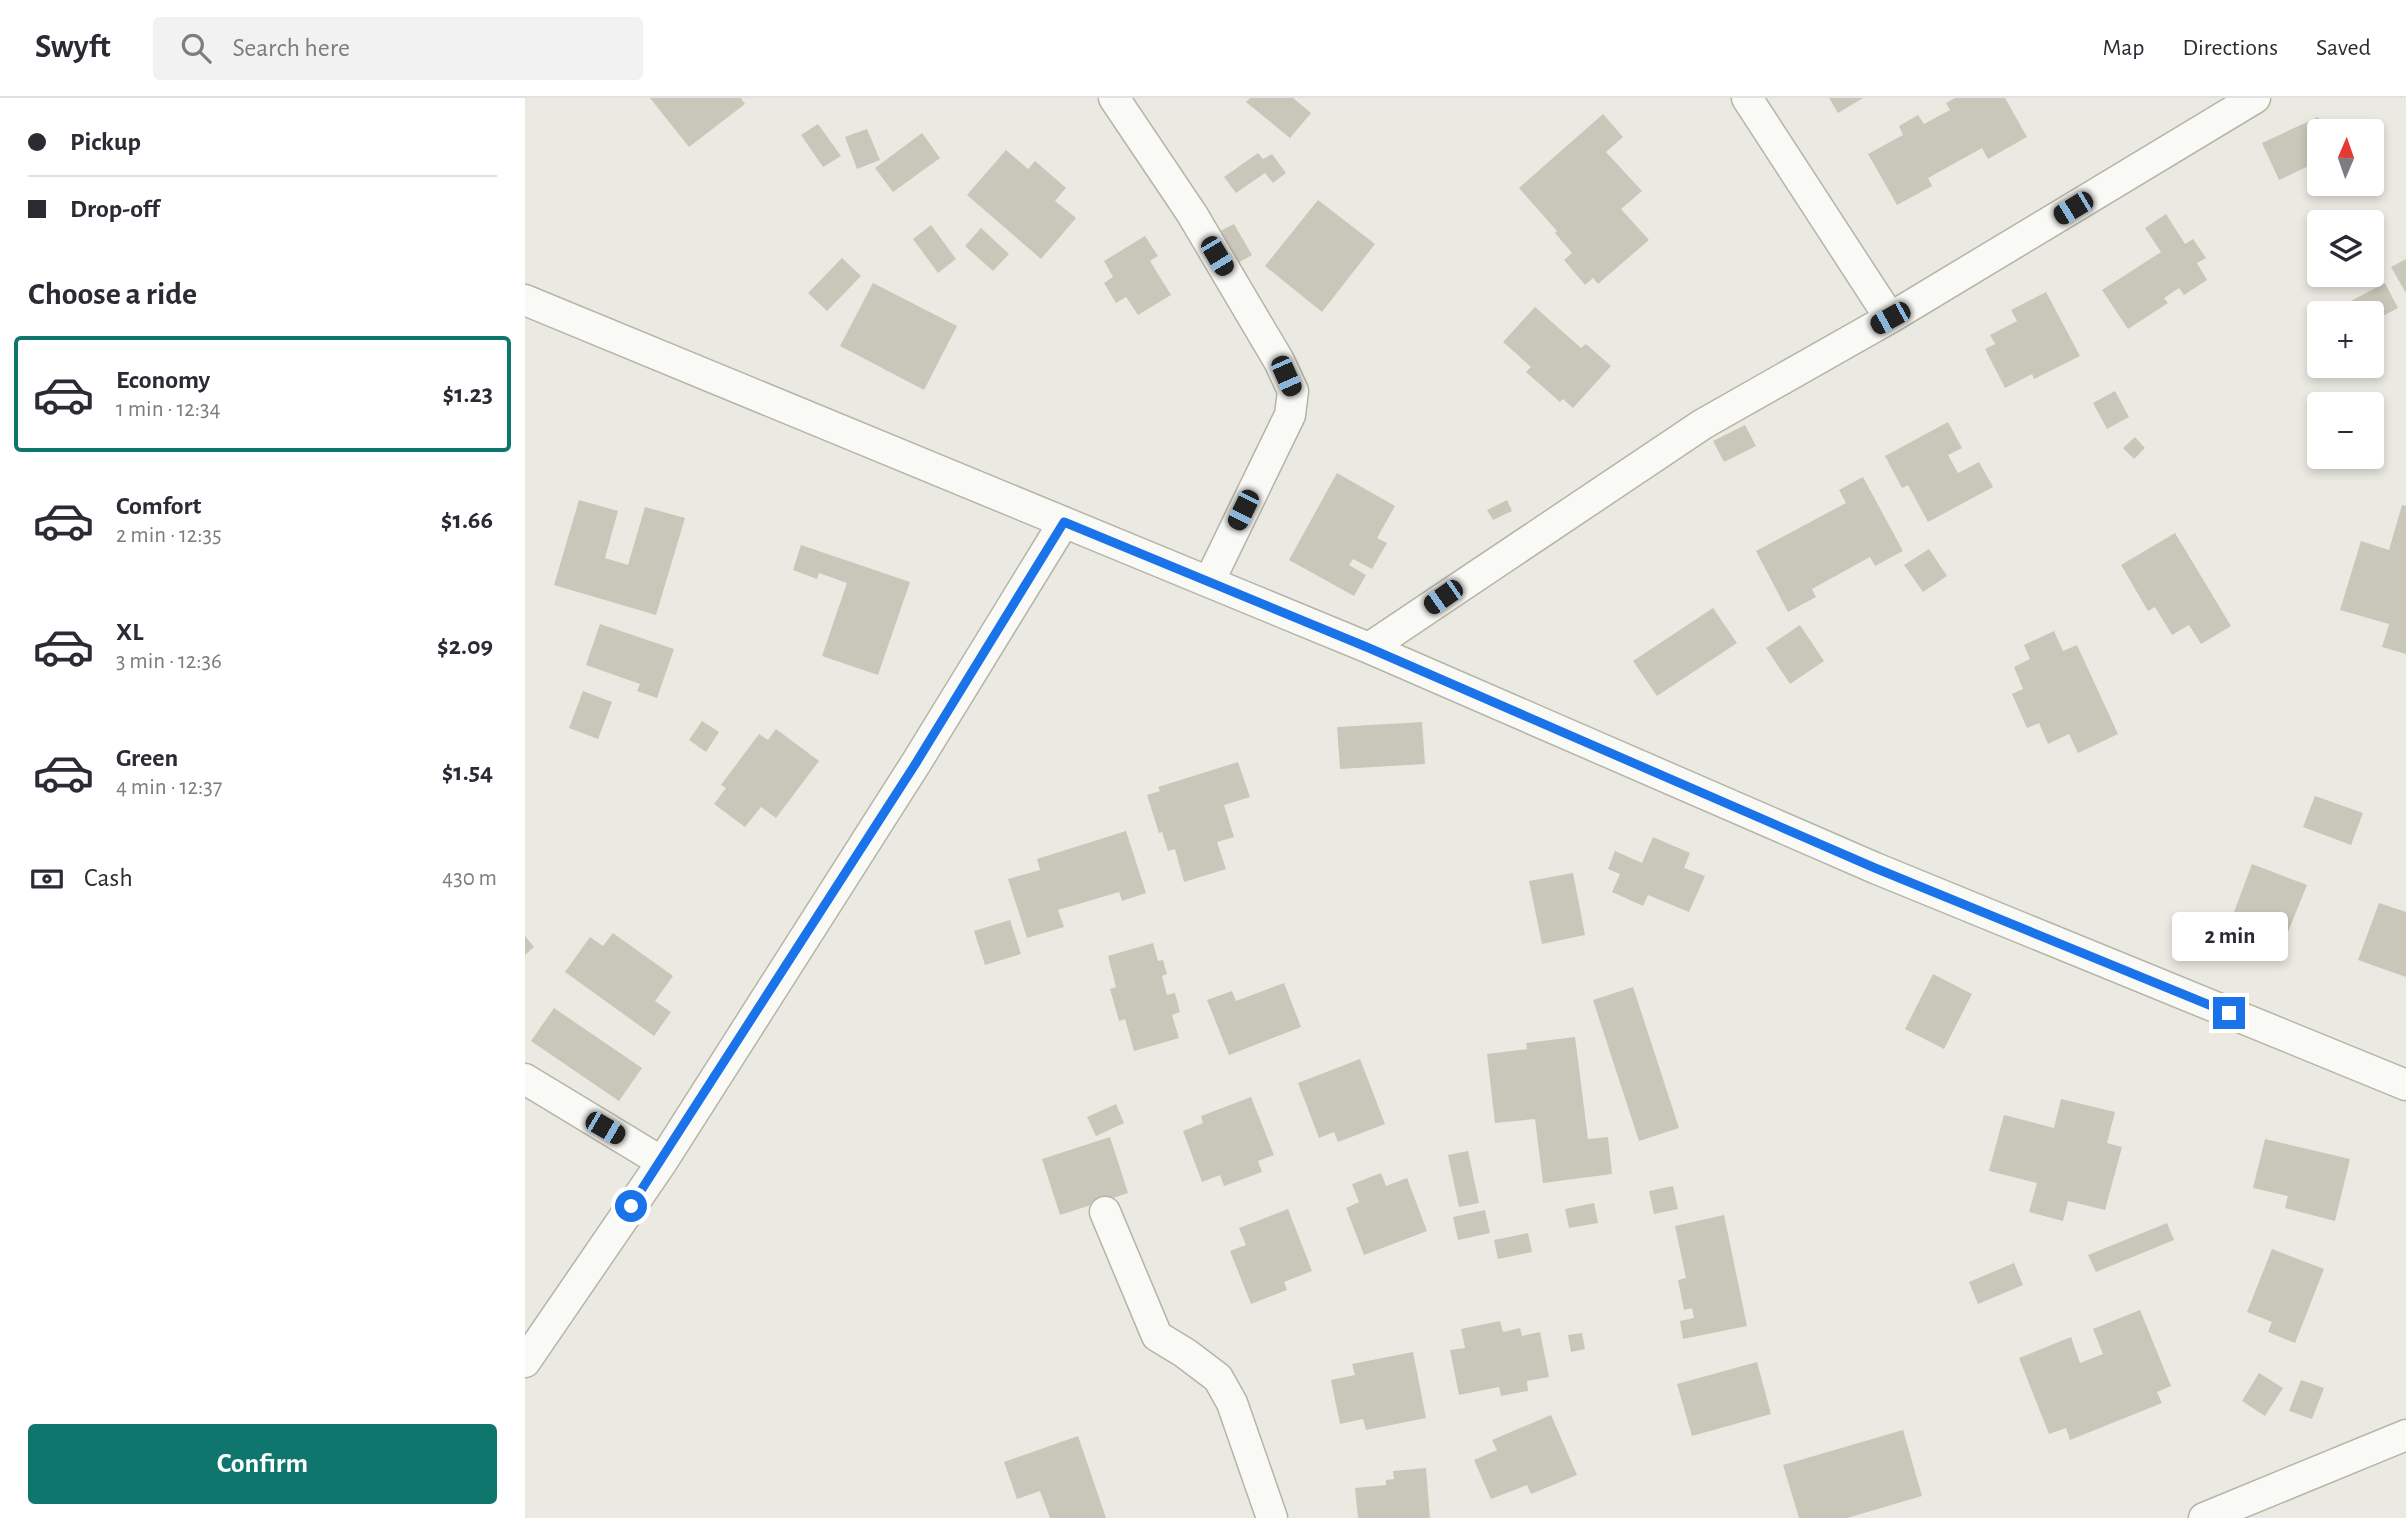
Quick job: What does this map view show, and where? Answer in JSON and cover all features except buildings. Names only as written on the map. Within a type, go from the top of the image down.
[{"type":"street","points":[[1114,98],[1192,214],[1279,361],[1293,391],[1290,415],[1209,582]]},
{"type":"street","points":[[1747,98],[1890,318]]},
{"type":"street","points":[[1369,648],[1703,424],[1890,318],[2255,98]]},
{"type":"street","points":[[525,300],[1369,648],[1875,868],[2406,1085]]},
{"type":"street","points":[[525,1362],[661,1161],[916,763],[1064,522]]},
{"type":"street","points":[[525,1079],[661,1161]]},
{"type":"street","points":[[1105,1212],[1157,1336],[1218,1378],[1232,1403],[1272,1518]]},
{"type":"street","points":[[2204,1518],[2406,1435]]},
{"type":"route","points":[[631,1206],[916,763],[1064,522],[1369,648],[1875,868],[2229,1013]]}]
